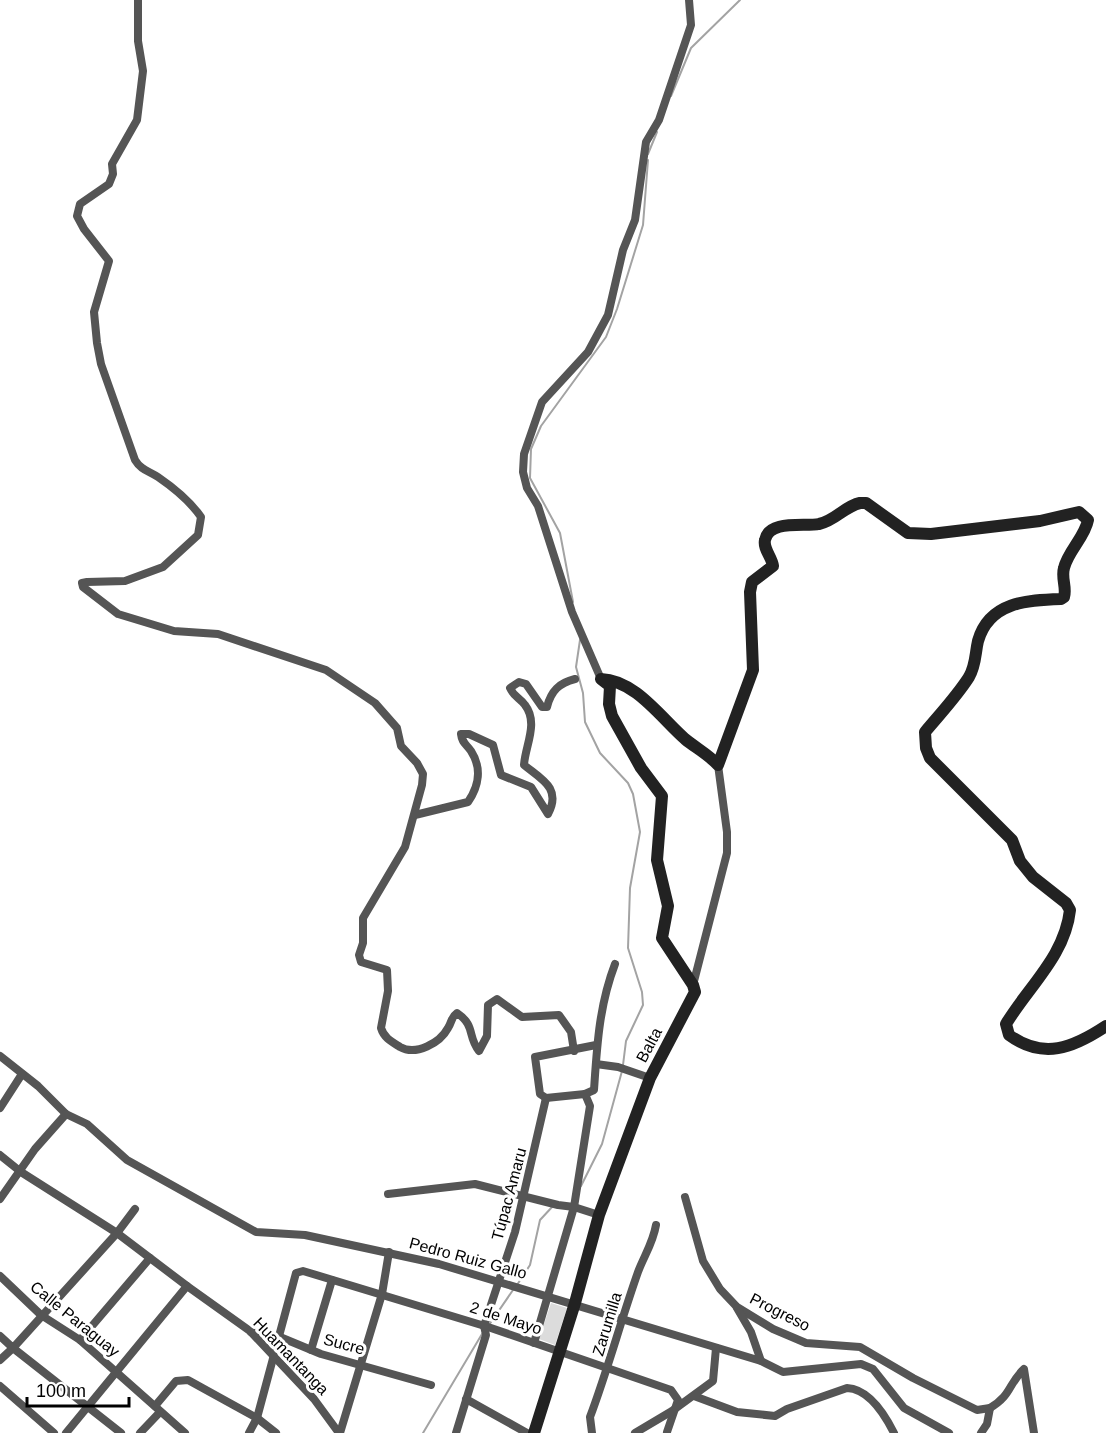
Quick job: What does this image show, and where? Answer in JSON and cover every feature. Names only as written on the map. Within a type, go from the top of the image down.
[{"type":"street","points":[[138,0],[138,41],[143,71],[136,120],[112,164],[113,174],[109,184],[80,204],[77,216],[84,229],[109,261],[94,312],[97,343],[101,364],[135,460],[145,471],[157,477],[192,505],[201,517],[198,535],[162,567],[125,581],[87,582],[82,583],[83,587],[118,614],[174,631],[218,634],[326,670],[375,703],[397,728],[401,746],[417,763],[423,774],[415,815],[405,847],[363,918],[363,943],[359,960],[387,970],[388,990],[381,1023],[382,1033],[390,1041],[414,1052],[443,1035],[452,1017],[457,1013],[470,1024],[474,1044],[479,1051],[487,1036],[488,1005],[497,999],[522,1017],[559,1015],[571,1032],[574,1051]]},
{"type":"street","points":[[689,0],[691,25],[659,120],[646,142],[635,220],[623,250],[608,315],[588,352],[542,402],[524,454],[522,472],[527,488],[538,506],[584,643],[605,682],[612,716],[641,768],[663,796],[657,860],[668,906],[662,938],[667,949],[693,985]]},
{"type":"street","points":[[693,985],[727,853],[718,765],[753,670],[750,592],[755,578],[773,566],[765,546],[765,538],[769,532],[787,525],[827,522],[860,502],[866,503],[908,533],[931,534],[1040,521],[1079,512],[1084,514],[1088,520],[1087,526],[1073,547],[1063,570],[1064,597],[1028,600],[997,611],[983,626],[976,662],[969,677],[926,732],[924,739],[930,758],[1012,840],[1020,861],[1033,877],[1066,903],[1070,910],[1061,943],[1050,963],[1006,1024],[1009,1035],[1024,1046],[1063,1047],[1086,1040],[1106,1026]]},
{"type":"street","points":[[415,815],[468,802],[477,788],[478,767],[470,749],[462,743],[460,734],[469,734],[494,745],[501,775],[531,787],[548,814],[551,807],[552,790],[544,779],[524,765],[525,752],[532,735],[530,719],[526,705],[514,697],[510,688],[519,682],[526,684],[542,707],[547,707],[554,690],[575,678]]},
{"type":"street","points":[[605,682],[616,682],[644,700],[682,736],[718,765]]},
{"type":"street","points":[[596,1045],[535,1057],[540,1094],[546,1098],[585,1094],[594,1090],[596,1045],[601,1011],[615,964]]},
{"type":"street","name":"Balta","points":[[534,1433],[575,1303],[599,1215],[650,1078],[695,992],[693,985]]},
{"type":"street","name":"Pedro Ruiz Gallo","points":[[0,1056],[66,1114],[87,1124],[127,1160],[243,1227],[256,1232],[305,1235],[389,1252],[549,1295],[761,1361],[783,1372],[861,1364],[873,1369],[904,1408],[949,1433]]},
{"type":"street","points":[[596,1064],[618,1067],[650,1078]]},
{"type":"street","points":[[0,1108],[22,1074]]},
{"type":"street","points":[[534,1343],[574,1207],[590,1106],[585,1094]]},
{"type":"street","name":"Túpac Amaru","points":[[456,1433],[525,1196],[546,1098]]},
{"type":"street","points":[[0,1199],[35,1149],[66,1114]]},
{"type":"street","name":"Huamantanga","points":[[0,1155],[21,1172],[117,1233],[250,1331],[314,1399],[339,1433]]},
{"type":"street","points":[[388,1194],[475,1184],[599,1215]]},
{"type":"street","name":"Progreso","points":[[685,1197],[703,1261],[720,1289],[737,1307],[773,1329],[806,1343],[860,1347],[913,1378],[977,1410],[990,1408]]},
{"type":"street","points":[[0,1360],[79,1276],[135,1209]]},
{"type":"street","name":"Zarumilla","points":[[592,1433],[590,1417],[608,1369],[638,1271],[653,1241],[656,1225]]},
{"type":"street","points":[[339,1433],[382,1294],[389,1252]]},
{"type":"street","points":[[80,1340],[150,1258]]},
{"type":"street","name":"2 de Mayo","points":[[280,1337],[296,1273],[306,1272],[559,1351],[671,1390],[677,1395],[678,1400],[672,1411]]},
{"type":"street","name":"Calle Paraguay","points":[[0,1276],[41,1315],[80,1340],[185,1433]]},
{"type":"street","points":[[311,1350],[332,1280]]},
{"type":"street","points":[[66,1433],[87,1406],[118,1373],[187,1286]]},
{"type":"street","points":[[737,1307],[751,1332],[761,1361]]},
{"type":"street","name":"Sucre","points":[[250,1331],[280,1337],[311,1350],[431,1385]]},
{"type":"street","points":[[0,1336],[121,1433]]},
{"type":"street","points":[[249,1433],[257,1418],[272,1355],[280,1337]]},
{"type":"street","points":[[635,1433],[672,1411],[713,1381],[716,1348]]},
{"type":"street","points":[[981,1433],[987,1424],[990,1408],[1008,1395],[1017,1375],[1024,1369],[1034,1433]]},
{"type":"street","points":[[140,1433],[180,1379],[197,1385],[257,1418],[276,1433]]},
{"type":"street","points":[[0,1386],[54,1433]]},
{"type":"street","points":[[694,1396],[737,1412],[774,1416],[787,1409],[847,1388],[856,1389],[866,1395],[887,1418],[894,1433]]},
{"type":"street","points":[[466,1399],[527,1433]]},
{"type":"street","points":[[652,1421],[668,1432],[672,1411]]},
{"type":"shaded area","points":[[551,1303],[567,1308],[555,1345],[539,1339]]},
{"type":"waterway","points":[[671,96],[691,48],[740,0]]},
{"type":"waterway","points":[[648,154],[657,132]]},
{"type":"waterway","points":[[573,602],[560,533],[530,478],[531,449],[541,426],[606,337],[643,225],[648,160]]},
{"type":"waterway","points":[[580,640],[576,667],[583,693],[585,722],[600,753],[628,783],[633,794],[640,832],[630,888],[628,948],[642,992],[643,1005],[626,1041],[623,1065]]},
{"type":"waterway","points":[[581,1186],[602,1144],[622,1071]]},
{"type":"waterway","points":[[517,1285],[530,1265],[540,1220],[553,1206]]},
{"type":"waterway","points":[[489,1325],[513,1290]]},
{"type":"waterway","points":[[423,1433],[482,1334]]}]
